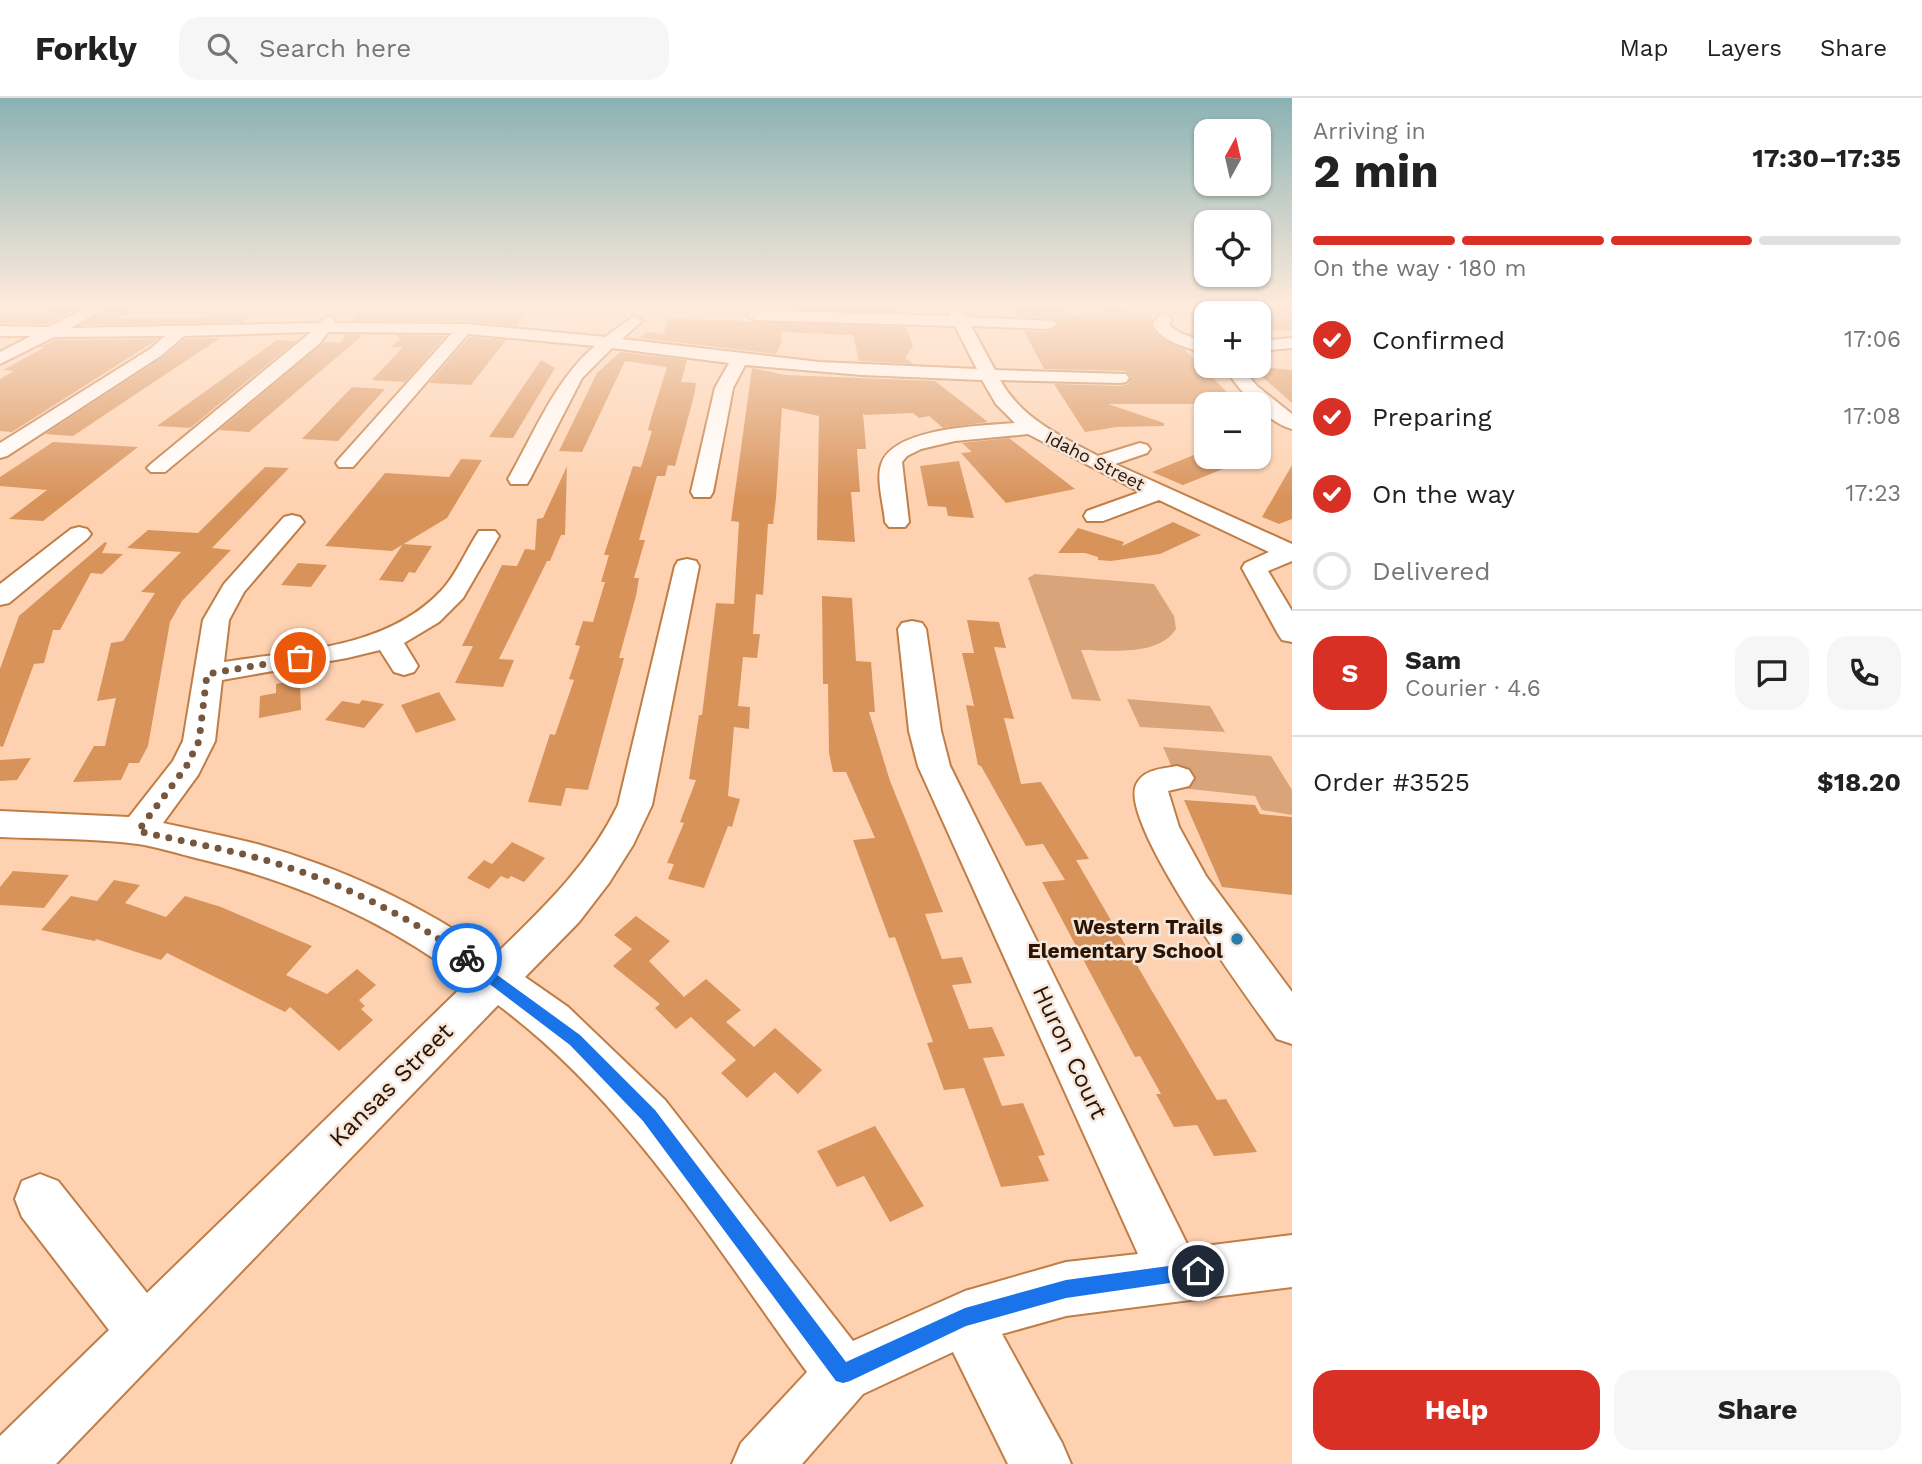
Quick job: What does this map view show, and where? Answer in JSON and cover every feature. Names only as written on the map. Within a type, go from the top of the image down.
[{"type":"street","points":[[0,452],[127,371]]},
{"type":"street","points":[[158,468],[277,371]]},
{"type":"street","points":[[346,463],[427,371]]},
{"type":"street","points":[[519,480],[574,377],[580,371]]},
{"type":"street","points":[[702,492],[724,388],[733,371]]},
{"type":"street","points":[[931,371],[1120,378]]},
{"type":"street","name":"Idaho Street","points":[[986,373],[1002,400],[1031,428],[1158,493],[1291,553]]},
{"type":"street","points":[[1240,378],[1288,418]]},
{"type":"street","points":[[897,522],[891,467],[900,451],[922,440],[1031,428]]},
{"type":"street","points":[[1096,463],[1140,449]]},
{"type":"street","points":[[1095,516],[1158,493]]},
{"type":"street","points":[[138,831],[186,767],[199,741],[216,620],[233,589],[292,522]]},
{"type":"street","points":[[0,597],[79,534]]},
{"type":"street","points":[[207,674],[347,650],[388,639],[441,607],[454,593],[487,536]]},
{"type":"street","points":[[1291,553],[1254,568],[1285,610],[1292,634]]},
{"type":"street","points":[[1261,564],[1292,580]]},
{"type":"street","name":"Kansas Street","points":[[14,1464],[571,905],[604,866],[620,841],[635,805],[687,566]]},
{"type":"street","name":"Huron Court","points":[[912,629],[925,731],[934,766],[1174,1274]]},
{"type":"street","points":[[388,639],[404,666]]},
{"type":"street","points":[[1177,778],[1158,781],[1152,786],[1150,795],[1175,857],[1232,943],[1292,1025]]},
{"type":"street","points":[[0,824],[138,831],[256,858],[321,880],[421,928],[575,1040],[649,1116],[843,1374]]},
{"type":"street","points":[[40,1199],[144,1332]]},
{"type":"street","points":[[762,1464],[843,1374],[965,1318],[1066,1289],[1292,1261]]},
{"type":"street","points":[[965,1318],[1008,1406],[1041,1464]]},
{"type":"shaded area","points":[[1035,574],[1154,584],[1174,616],[1176,629],[1168,638],[1146,648],[1119,651],[1081,650],[1101,701],[1072,699],[1028,578]]},
{"type":"shaded area","points":[[1127,699],[1210,706],[1225,732],[1140,727]]},
{"type":"shaded area","points":[[1163,747],[1271,756],[1292,790],[1292,815],[1262,810],[1255,796],[1181,788]]},
{"type":"building","points":[[11,371],[108,371],[12,432],[0,431],[0,379],[14,371]]},
{"type":"building","points":[[142,371],[171,371],[73,436],[45,434]]},
{"type":"building","points":[[234,371],[260,371],[190,428],[157,426]]},
{"type":"building","points":[[290,371],[321,371],[249,432],[219,430]]},
{"type":"building","points":[[381,371],[415,371],[405,382],[372,380]]},
{"type":"building","points":[[440,371],[482,371],[471,385],[429,383]]},
{"type":"building","points":[[534,371],[553,371],[513,438],[489,437]]},
{"type":"building","points":[[620,371],[582,452],[559,451],[597,373]]},
{"type":"building","points":[[666,371],[684,371],[681,382],[696,383],[694,396],[675,466],[668,465],[665,476],[657,476],[639,540],[645,540],[634,578],[639,578],[636,596],[619,658],[624,658],[588,790],[566,788],[561,806],[528,802],[550,734],[555,735],[574,680],[569,679],[580,646],[575,645],[583,621],[593,622],[605,582],[601,582],[609,555],[604,555],[633,466],[641,467],[652,431],[648,430]]},
{"type":"building","points":[[752,371],[785,375],[935,381],[988,422],[943,428],[929,416],[919,418],[913,413],[863,413],[866,449],[857,449],[860,492],[851,492],[855,542],[817,540],[819,416],[782,408],[773,524],[768,524],[763,595],[756,594],[753,634],[760,634],[757,658],[743,657],[738,706],[750,707],[749,729],[734,727],[728,796],[740,799],[732,827],[728,826],[704,888],[668,879],[674,864],[667,863],[684,823],[680,822],[696,780],[689,779],[699,715],[702,715],[716,603],[734,604],[739,522],[731,521]]},
{"type":"building","points":[[1116,371],[1194,371],[1194,378],[1213,378],[1227,392],[1194,392],[1194,404],[1108,404],[1164,423],[1164,426],[1117,427],[1085,432],[1054,384],[1120,386],[1128,384],[1131,376],[1126,371]]},
{"type":"building","points":[[1271,371],[1292,371],[1292,403],[1264,378],[1271,378]]},
{"type":"building","points":[[352,387],[385,389],[338,441],[302,439]]},
{"type":"building","points":[[1009,438],[1075,489],[1006,503],[961,453],[972,452],[962,443]]},
{"type":"building","points":[[53,442],[138,447],[43,521],[9,519],[47,490],[0,486],[0,477]]},
{"type":"building","points":[[1194,455],[1194,469],[1223,469],[1183,485],[1152,472]]},
{"type":"building","points":[[461,459],[482,460],[447,518],[392,551],[325,546],[385,473],[449,477]]},
{"type":"building","points":[[959,461],[974,518],[948,516],[946,507],[928,506],[920,466]]},
{"type":"building","points":[[1292,465],[1292,519],[1279,524],[1262,517]]},
{"type":"building","points":[[567,466],[565,535],[561,535],[550,561],[547,561],[499,659],[514,660],[503,687],[455,683],[473,646],[462,646],[502,565],[517,566],[525,549],[535,550],[537,519],[543,518]]},
{"type":"building","points":[[265,467],[289,468],[212,548],[231,550],[182,601],[170,622],[148,746],[139,763],[129,763],[121,780],[73,782],[94,746],[105,746],[116,698],[97,701],[111,643],[123,641],[155,593],[141,592],[181,552],[127,548],[148,530],[198,533]]},
{"type":"building","points":[[1173,522],[1201,535],[1160,554],[1111,561],[1098,560],[1098,557],[1085,553],[1058,553],[1078,528],[1124,542],[1122,546]]},
{"type":"building","points":[[107,543],[102,553],[123,554],[102,574],[91,573],[60,630],[53,630],[44,663],[34,664],[3,747],[0,746],[0,669],[19,616]]},
{"type":"building","points":[[403,544],[432,546],[415,573],[409,572],[403,582],[379,580]]},
{"type":"building","points":[[298,563],[327,565],[311,587],[281,585]]},
{"type":"building","points":[[822,596],[852,598],[856,661],[871,662],[875,712],[869,712],[890,781],[943,912],[925,914],[942,959],[962,957],[972,983],[952,985],[969,1029],[992,1027],[1005,1056],[983,1058],[1002,1106],[1023,1103],[1045,1155],[1038,1156],[1049,1181],[1001,1187],[964,1088],[944,1090],[927,1043],[933,1042],[895,937],[889,938],[853,840],[875,838],[846,772],[833,772],[829,753],[828,684],[823,684]]},
{"type":"building","points":[[967,620],[999,622],[1006,648],[994,647],[1014,719],[1004,718],[1021,784],[1041,782],[1089,859],[1076,860],[1152,991],[1217,1100],[1226,1099],[1257,1152],[1214,1156],[1197,1125],[1174,1127],[1156,1094],[1161,1094],[1140,1056],[1135,1057],[1042,882],[1065,880],[1043,844],[1026,846],[978,765],[966,705],[974,706],[962,653],[974,653]]},
{"type":"building","points":[[300,680],[301,710],[259,718],[260,696],[276,693],[276,684]]},
{"type":"building","points":[[439,692],[456,720],[416,733],[401,705]]},
{"type":"building","points":[[362,700],[384,704],[364,728],[325,720],[342,701],[359,704]]},
{"type":"building","points":[[31,758],[17,780],[0,781],[0,760]]},
{"type":"building","name":"Western Trails Elementary School","points":[[1184,800],[1255,805],[1260,814],[1292,817],[1292,895],[1222,887]]},
{"type":"building","points":[[512,842],[545,858],[524,882],[511,876],[508,879],[501,876],[489,889],[467,878],[484,860],[492,864]]},
{"type":"building","points":[[13,871],[69,875],[44,908],[0,905],[0,887]]},
{"type":"building","points":[[114,880],[140,885],[125,903],[166,917],[185,896],[221,907],[312,946],[286,975],[327,994],[357,969],[376,985],[359,1000],[365,1006],[361,1009],[373,1020],[339,1051],[290,1007],[285,1012],[167,953],[161,960],[96,939],[95,941],[41,930],[71,896],[97,901]]},
{"type":"building","points":[[636,916],[670,941],[649,961],[684,997],[706,979],[741,1010],[726,1022],[754,1047],[775,1028],[822,1070],[798,1094],[775,1072],[747,1098],[721,1073],[736,1060],[691,1017],[676,1029],[655,1008],[660,1004],[613,966],[632,949],[614,935]]},
{"type":"building","points":[[875,1126],[924,1206],[890,1222],[864,1176],[837,1187],[817,1151]]},
{"type":"way so far","points":[[300,658],[207,674],[199,741],[186,767],[138,831],[256,858],[321,880],[390,911],[467,958]]},
{"type":"place","name":"Western Trails Elementary School","points":[[1237,939]]},
{"type":"route","points":[[467,958],[575,1040],[649,1116],[843,1374],[965,1318],[1066,1289],[1198,1271]]}]
